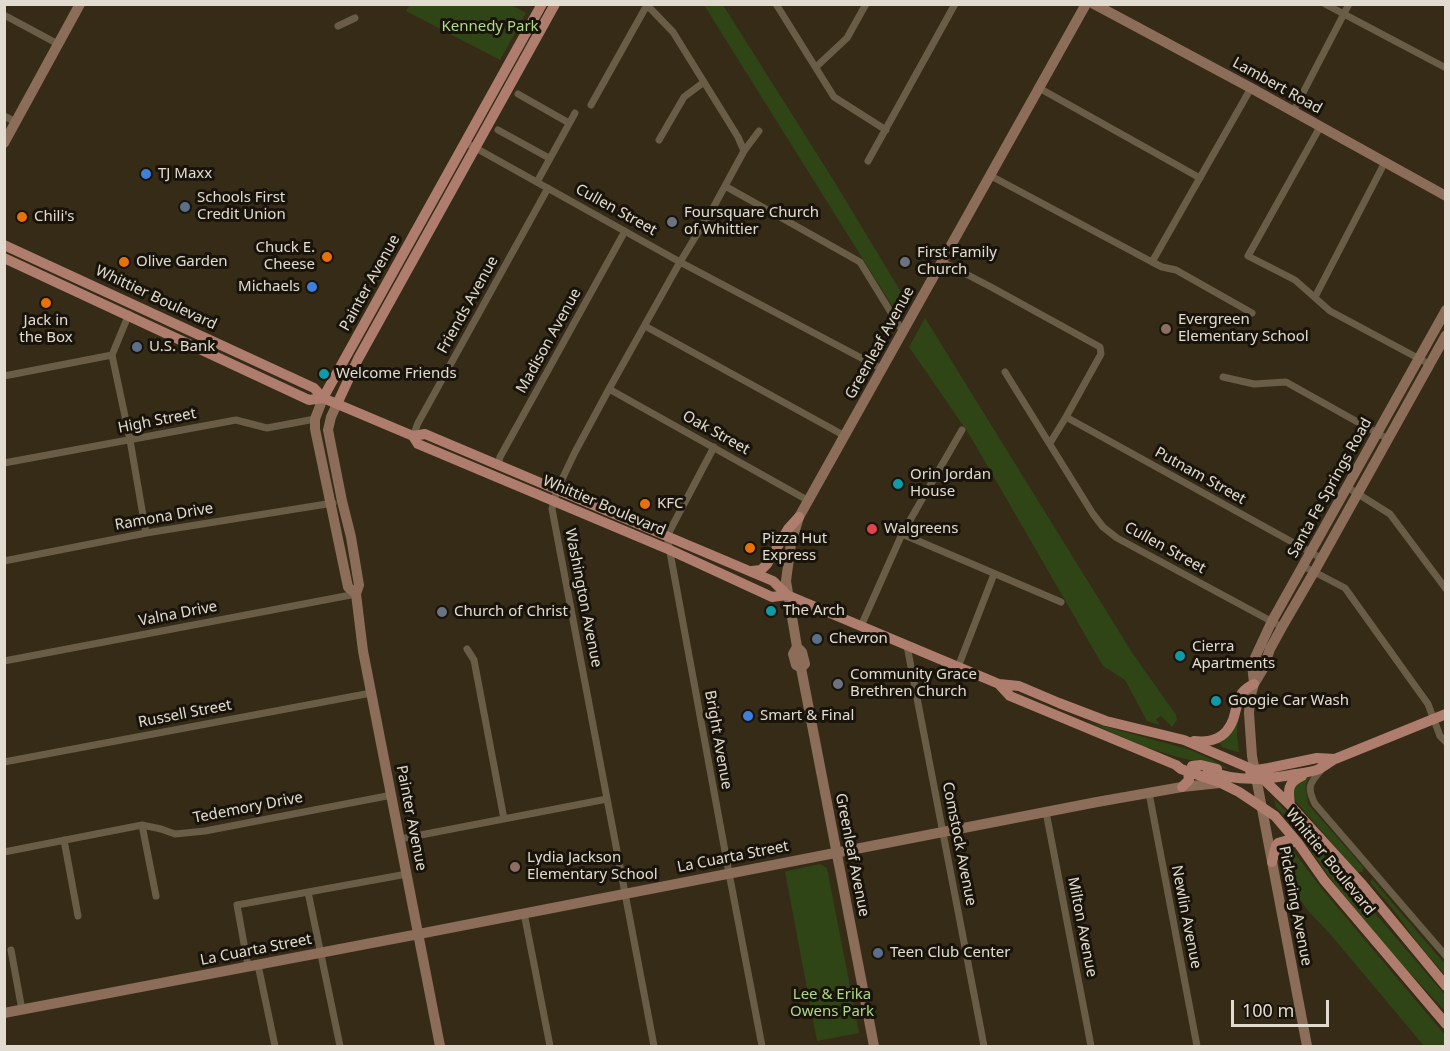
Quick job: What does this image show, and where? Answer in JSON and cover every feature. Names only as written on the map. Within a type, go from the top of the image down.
[{"type":"main road","name":"Painter Avenue","points":[[337,404],[355,366],[441,211],[488,99],[542,4]]},
{"type":"main road","name":"Painter Avenue","points":[[323,398],[448,173],[470,145],[555,4]]},
{"type":"main road","points":[[441,211],[438,203],[450,181],[448,173]]},
{"type":"main road","name":"Whittier Boulevard","points":[[4,245],[314,388],[323,398],[413,436],[425,434],[752,571],[773,580],[787,595],[907,646],[999,684],[1019,686],[1106,721],[1184,740],[1258,776],[1290,805],[1359,882],[1446,986]]},
{"type":"main road","name":"Whittier Boulevard","points":[[4,258],[309,400],[323,398]]},
{"type":"main road","name":"Whittier Boulevard","points":[[413,436],[418,444],[670,550],[772,597],[787,595]]},
{"type":"main road","points":[[752,571],[761,570],[767,564],[788,529],[800,517]]},
{"type":"main road","name":"Whittier Boulevard","points":[[999,684],[1010,696],[1181,769],[1190,769],[1262,805],[1275,816],[1298,843],[1324,880],[1446,1024]]},
{"type":"main road","points":[[1184,740],[1212,741],[1227,732],[1243,691],[1254,684]]},
{"type":"main road","points":[[1290,805],[1289,786],[1294,780],[1330,762],[1446,714]]},
{"type":"main road","points":[[1258,776],[1317,758],[1330,762]]},
{"type":"main road","points":[[1182,787],[1189,780],[1190,769],[1201,765],[1258,776],[1309,772]]},
{"type":"main road","points":[[1272,862],[1278,843],[1288,840],[1298,843]]},
{"type":"street","points":[[4,143],[80,4]]},
{"type":"street","points":[[776,4],[834,97],[886,130]]},
{"type":"street","points":[[816,67],[847,39],[866,4]]},
{"type":"street","points":[[868,161],[955,4]]},
{"type":"street","name":"Greenleaf Avenue","points":[[874,1047],[801,668],[805,664],[802,652],[797,647],[787,595],[787,566],[800,517],[1086,4]]},
{"type":"street","name":"Lambert Road","points":[[1094,4],[1446,196]]},
{"type":"street","points":[[1325,4],[1446,68]]},
{"type":"street","points":[[1293,112],[1349,4]]},
{"type":"street","points":[[591,105],[646,5],[674,32],[738,137],[744,152]]},
{"type":"street","points":[[4,15],[58,44]]},
{"type":"street","points":[[338,26],[355,18]]},
{"type":"street","points":[[659,140],[684,97],[704,82]]},
{"type":"street","points":[[1039,88],[1200,178]]},
{"type":"street","points":[[1152,262],[1251,88]]},
{"type":"street","points":[[518,94],[569,123]]},
{"type":"street","points":[[537,182],[575,113]]},
{"type":"street","points":[[4,116],[16,122]]},
{"type":"street","points":[[1320,127],[1248,256],[1295,280],[1330,311],[1429,364]]},
{"type":"street","points":[[498,130],[549,158]]},
{"type":"street","name":"Washington Avenue","points":[[654,1047],[552,509],[557,490],[575,452],[609,389],[680,262],[744,152],[759,131]]},
{"type":"street","name":"Cullen Street","points":[[470,145],[680,262],[882,369]]},
{"type":"street","points":[[1315,297],[1385,162]]},
{"type":"street","points":[[991,176],[1152,262],[1176,270],[1252,313]]},
{"type":"street","points":[[725,186],[860,262],[903,332]]},
{"type":"street","name":"Friends Avenue","points":[[413,436],[418,423],[548,188]]},
{"type":"street","name":"Madison Avenue","points":[[498,466],[500,457],[625,231]]},
{"type":"street","points":[[942,262],[1100,347],[1101,354],[1050,443]]},
{"type":"street","points":[[134,304],[112,355],[146,533]]},
{"type":"street","name":"Santa Fe Springs Road","points":[[1254,684],[1252,664],[1272,621],[1444,316]]},
{"type":"street","points":[[645,326],[845,436]]},
{"type":"street","name":"Santa Fe Springs Road","points":[[1258,776],[1252,753],[1249,713],[1254,684],[1282,627],[1446,335]]},
{"type":"street","points":[[4,376],[112,355]]},
{"type":"street","name":"Cullen Street","points":[[1005,372],[1103,527],[1118,538],[1282,627]]},
{"type":"street","points":[[1223,377],[1254,384],[1286,382],[1388,438]]},
{"type":"street","name":"Oak Street","points":[[609,389],[809,501]]},
{"type":"street","name":"Painter Avenue","points":[[323,398],[315,419],[315,429],[348,587],[356,594]]},
{"type":"street","name":"Painter Avenue","points":[[337,404],[328,430],[359,585],[356,594],[363,651],[440,1047]]},
{"type":"street","name":"Putnam Street","points":[[1066,417],[1321,558]]},
{"type":"street","name":"High Street","points":[[4,463],[236,420],[267,428],[315,419]]},
{"type":"street","points":[[861,626],[902,534],[962,430]]},
{"type":"street","points":[[667,536],[714,447]]},
{"type":"street","points":[[1347,487],[1390,514],[1446,589]]},
{"type":"street","name":"Ramona Drive","points":[[4,561],[146,533],[342,501]]},
{"type":"street","points":[[902,534],[1061,602]]},
{"type":"street","name":"Bright Avenue","points":[[667,536],[762,1047]]},
{"type":"street","points":[[1304,566],[1345,588],[1428,704],[1440,736],[1446,742]]},
{"type":"street","points":[[958,667],[994,573]]},
{"type":"street","name":"Valna Drive","points":[[4,661],[356,594]]},
{"type":"street","name":"Comstock Avenue","points":[[907,646],[984,1047]]},
{"type":"street","points":[[467,649],[474,660],[504,819]]},
{"type":"street","name":"Russell Street","points":[[4,762],[371,693]]},
{"type":"street","points":[[1330,762],[1310,785],[1309,790],[1315,804],[1446,956]]},
{"type":"street","name":"Pickering Avenue","points":[[1258,776],[1307,1047]]},
{"type":"street","name":"La Cuarta Street","points":[[4,1013],[1046,812],[1182,787],[1221,783]]},
{"type":"street","name":"Newlin Avenue","points":[[1149,793],[1197,1047]]},
{"type":"street","name":"Tedemory Drive","points":[[4,852],[142,825],[183,834],[392,795]]},
{"type":"street","points":[[400,839],[608,799]]},
{"type":"street","name":"Milton Avenue","points":[[1046,812],[1091,1047]]},
{"type":"street","points":[[142,825],[156,896]]},
{"type":"street","points":[[64,840],[78,916]]},
{"type":"street","points":[[1359,882],[1372,870]]},
{"type":"street","points":[[275,1047],[237,905],[407,874]]},
{"type":"street","points":[[308,892],[340,1047]]},
{"type":"street","points":[[524,913],[550,1047]]},
{"type":"street","points":[[11,950],[22,1010]]},
{"type":"green space","name":"Kennedy Park","points":[[510,4],[526,13],[500,60],[406,11],[410,5]]},
{"type":"green space","points":[[704,5],[723,5],[834,181],[907,302],[896,312]]},
{"type":"green space","points":[[925,318],[1131,651],[1176,715],[1177,720],[1172,727],[1161,716],[1156,719],[1160,725],[1147,721],[1125,680],[1103,666],[969,434],[909,347]]},
{"type":"green space","points":[[1238,714],[1239,752],[1237,752],[1222,747],[1219,742]]},
{"type":"green space","points":[[1089,722],[1191,750],[1228,769],[1143,746]]},
{"type":"green space","points":[[1311,777],[1306,783],[1308,804],[1363,867],[1362,872],[1357,872],[1293,798],[1293,787],[1303,779]]},
{"type":"green space","points":[[1274,799],[1315,843],[1445,995],[1445,1011],[1339,890],[1291,823],[1276,807]]},
{"type":"green space","points":[[1294,852],[1322,889],[1445,1035],[1445,1046],[1424,1046],[1310,913],[1287,882],[1282,856]]},
{"type":"green space","name":"Lee & Erika Owens Park","points":[[820,864],[827,868],[859,1033],[817,1041],[785,872]]},
{"type":"green space","points":[[1372,879],[1445,964],[1445,975],[1370,882]]},
{"type":"place","name":"TJ Maxx","points":[[146,174]]},
{"type":"place","name":"Schools First Credit Union","points":[[185,207]]},
{"type":"place","name":"Chili's","points":[[22,217]]},
{"type":"place","name":"Foursquare Church of Whittier","points":[[672,222]]},
{"type":"place","name":"Chuck E. Cheese","points":[[327,257]]},
{"type":"place","name":"Olive Garden","points":[[124,262]]},
{"type":"place","name":"First Family Church","points":[[905,262]]},
{"type":"place","name":"Michaels","points":[[312,287]]},
{"type":"place","name":"Jack in the Box","points":[[46,303]]},
{"type":"place","name":"Evergreen Elementary School","points":[[1166,329]]},
{"type":"place","name":"U.S. Bank","points":[[137,347]]},
{"type":"place","name":"Welcome Friends","points":[[324,374]]},
{"type":"place","name":"Orin Jordan House","points":[[898,484]]},
{"type":"place","name":"KFC","points":[[645,504]]},
{"type":"place","name":"Walgreens","points":[[872,529]]},
{"type":"place","name":"Pizza Hut Express","points":[[750,548]]},
{"type":"place","name":"The Arch","points":[[771,611]]},
{"type":"place","name":"Church of Christ","points":[[442,612]]},
{"type":"place","name":"Chevron","points":[[817,639]]},
{"type":"place","name":"Cierra Apartments","points":[[1180,656]]},
{"type":"place","name":"Community Grace Brethren Church","points":[[838,684]]},
{"type":"place","name":"Googie Car Wash","points":[[1216,701]]},
{"type":"place","name":"Smart & Final","points":[[748,716]]},
{"type":"place","name":"Lydia Jackson Elementary School","points":[[515,867]]},
{"type":"place","name":"Teen Club Center","points":[[878,953]]}]
